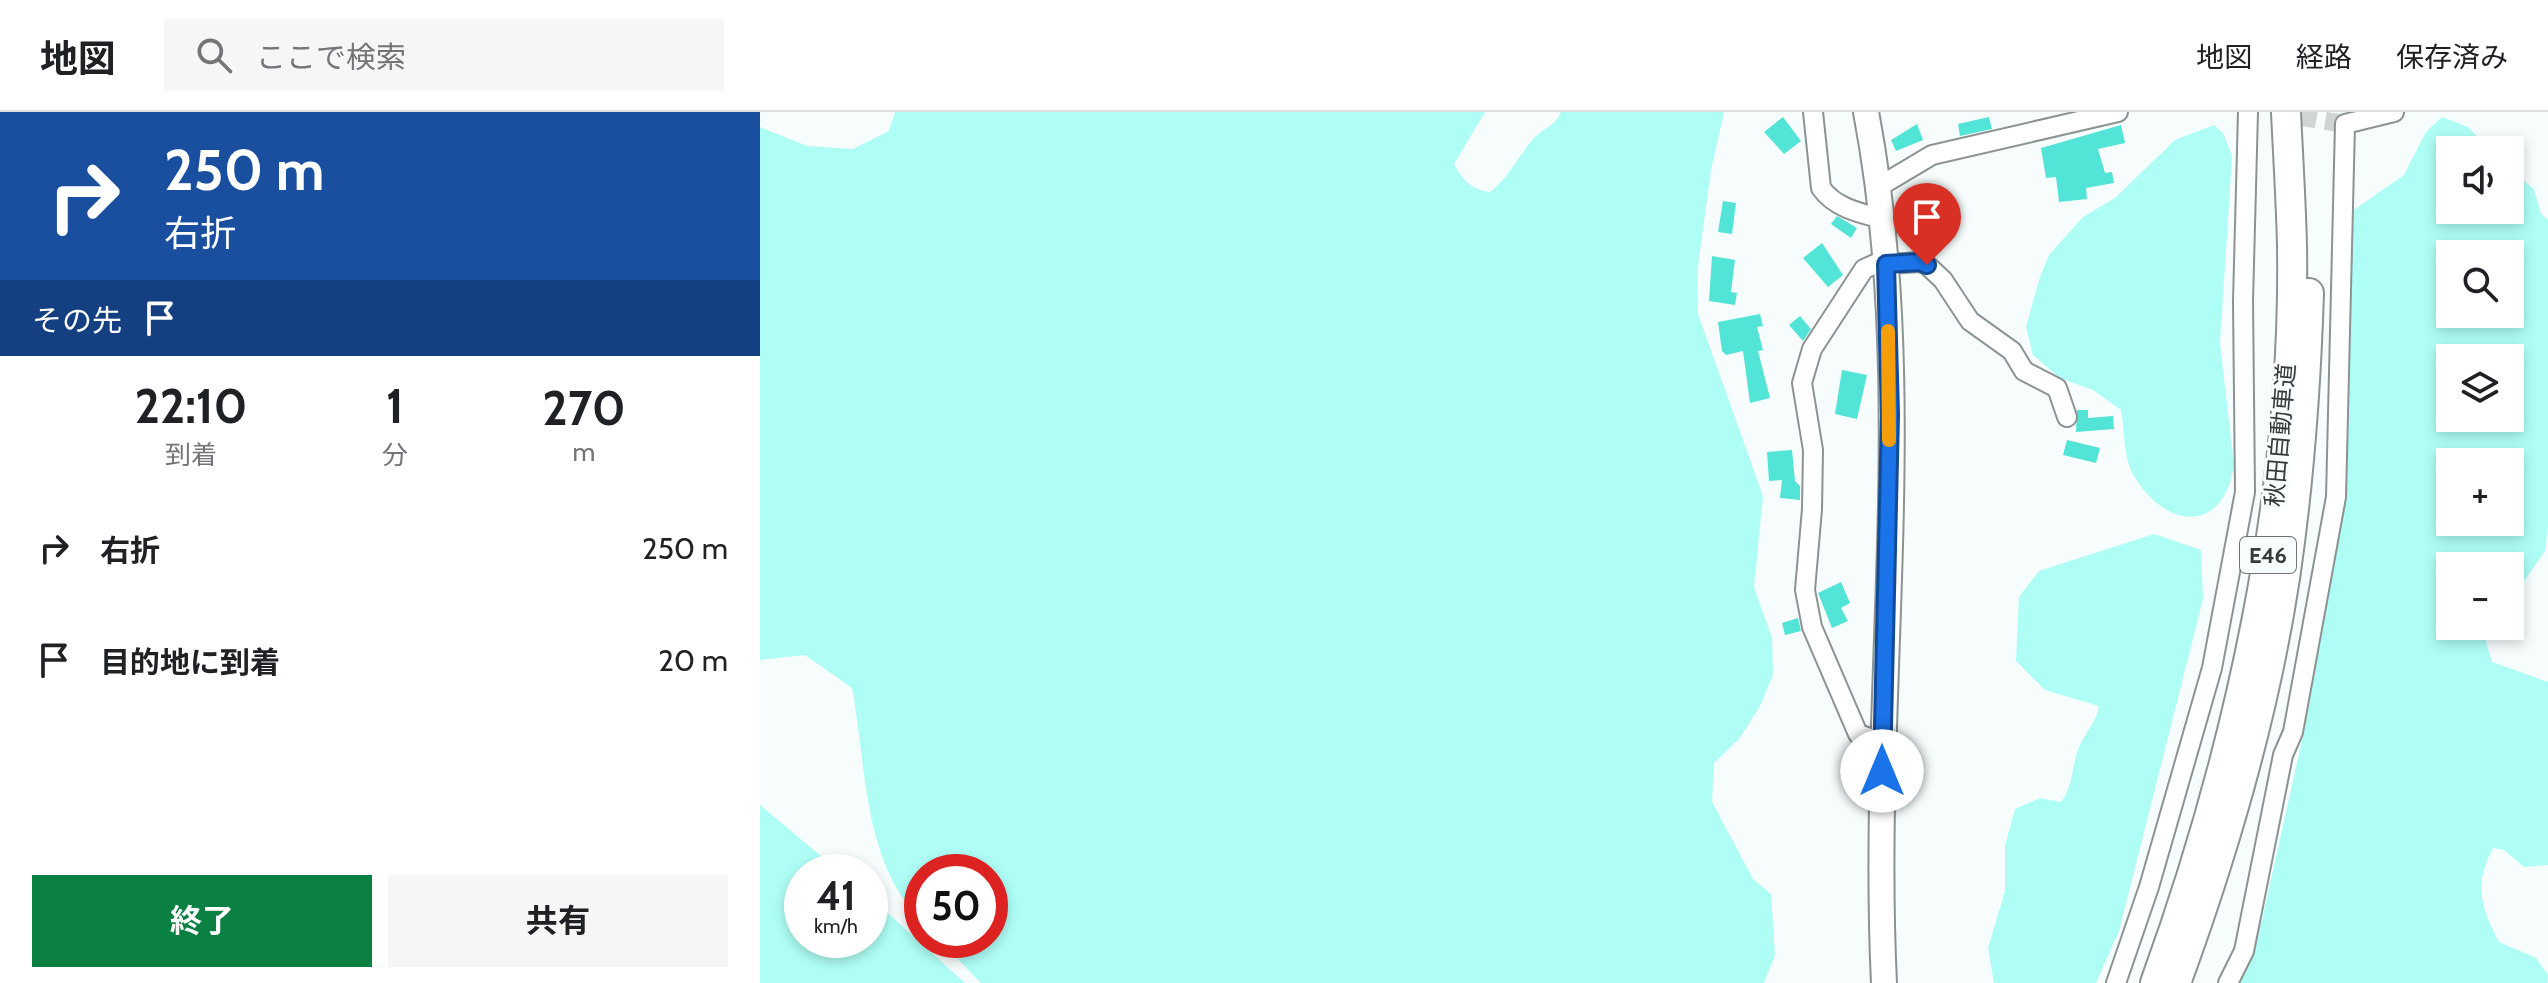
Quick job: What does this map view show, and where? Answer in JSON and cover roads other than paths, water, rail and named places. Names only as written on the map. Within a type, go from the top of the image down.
[{"type":"highway","name":"秋田自動車道","points":[[2155,983],[2184,905],[2221,778],[2266,575],[2285,409],[2292,248],[2286,112]]},
{"type":"highway","name":"秋田自動車道","points":[[2176,983],[2241,785],[2285,579],[2305,411],[2311,248],[2306,112]]},
{"type":"main road","points":[[1866,112],[1883,219],[1890,415],[1882,742],[1884,983]]},
{"type":"street","points":[[1813,112],[1821,188],[1828,197],[1853,211],[1883,219]]},
{"type":"street","points":[[1880,186],[1932,155],[2118,112]]},
{"type":"street","points":[[2116,983],[2149,887],[2212,668],[2245,492],[2243,301],[2248,112]]},
{"type":"street","points":[[2228,983],[2244,951],[2283,755],[2293,732],[2336,497],[2345,124],[2394,112]]},
{"type":"street","points":[[1882,742],[1858,734],[1812,627],[1805,590],[1813,450],[1802,383],[1812,349],[1864,269],[1886,261],[1920,262],[1943,280],[1970,321],[2012,351],[2024,371],[2057,388],[2067,417]]},
{"type":"tunnel","points":[[2272,112],[2345,124]]}]
